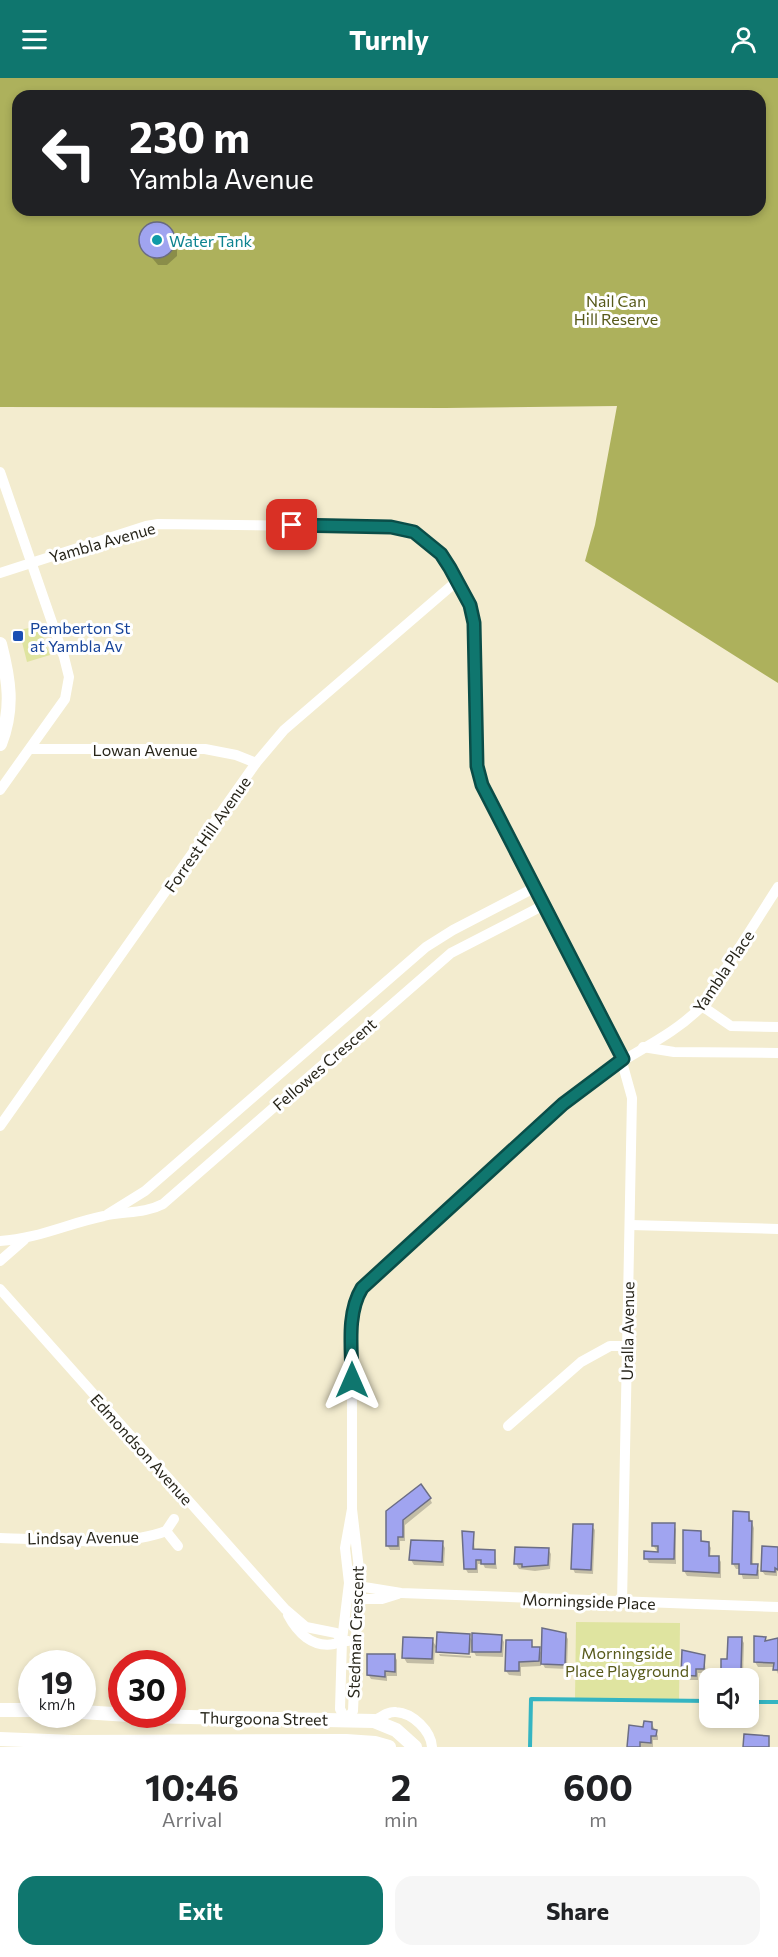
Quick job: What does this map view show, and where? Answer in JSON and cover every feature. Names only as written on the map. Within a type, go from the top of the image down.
[{"type":"street","points":[[0,472],[64,657],[70,685],[62,705],[0,789]]},
{"type":"street","name":"Yambla Avenue","points":[[0,573],[158,524],[391,527],[414,532],[441,554],[470,605],[474,623],[479,775],[489,803],[536,887],[623,1059]]},
{"type":"street","name":"Forrest Hill Avenue","points":[[0,1126],[256,763],[285,730],[457,580]]},
{"type":"street","points":[[0,644],[10,681],[10,695],[0,744]]},
{"type":"street","name":"Lowan Avenue","points":[[31,749],[205,749],[229,753],[256,763]]},
{"type":"street","name":"Fellowes Crescent","points":[[105,1215],[145,1191],[434,942],[536,887]]},
{"type":"street","name":"Yambla Place","points":[[623,1059],[677,1028],[702,1006],[778,887]]},
{"type":"street","name":"Fellowes Crescent","points":[[0,1242],[24,1240],[105,1215],[142,1212],[163,1204],[451,953],[544,905]]},
{"type":"street","points":[[702,1006],[731,1026],[778,1027]]},
{"type":"street","points":[[644,1047],[674,1052],[778,1053]]},
{"type":"street","name":"Uralla Avenue","points":[[622,1603],[633,1112],[623,1059]]},
{"type":"street","name":"Stedman Crescent","points":[[353,1588],[357,1599],[353,1711],[346,1720],[340,1709],[342,1640],[353,1588],[352,1326],[355,1299],[563,1104],[623,1059]]},
{"type":"street","points":[[630,1225],[778,1228]]},
{"type":"street","name":"Fellowes Crescent","points":[[0,1261],[24,1240]]},
{"type":"street","name":"Edmondson Avenue","points":[[0,1289],[285,1609],[294,1627],[305,1638],[320,1643],[335,1644],[342,1640],[354,1641]]},
{"type":"street","points":[[508,1426],[581,1362],[610,1346],[627,1346]]},
{"type":"street","points":[[174,1519],[166,1531],[178,1546]]},
{"type":"street","name":"Lindsay Avenue","points":[[0,1538],[124,1539],[147,1537],[166,1531]]},
{"type":"street","name":"Morningside Place","points":[[353,1588],[401,1593],[622,1603],[778,1607]]},
{"type":"street","name":"Morningside Place","points":[[357,1599],[382,1599],[401,1593]]},
{"type":"street","points":[[0,1710],[18,1710]]},
{"type":"street","name":"Thurgoona Street","points":[[374,1721],[390,1713],[400,1712],[425,1729],[429,1734],[432,1747]]},
{"type":"street","name":"Thurgoona Street","points":[[186,1717],[374,1721],[396,1730],[415,1747]]},
{"type":"street","points":[[346,1720],[346,1741]]},
{"type":"street","points":[[176,1728],[176,1744]]},
{"type":"street","name":"Thurgoona Street","points":[[0,1739],[73,1743],[176,1744],[346,1741],[375,1743],[389,1747]]},
{"type":"green space","name":"Nail Can Hill Reserve","points":[[0,78],[778,78],[778,683],[585,561],[595,525],[617,406],[0,407]]},
{"type":"green space","points":[[39,626],[50,655],[27,662],[19,630]]},
{"type":"green space","name":"Morningside Place Playground","points":[[576,1622],[680,1623],[679,1701],[575,1700]]},
{"type":"building","name":"Water Tank","points":[[157,222],[170,227],[175,240],[170,253],[157,258],[144,253],[139,240],[144,227]]},
{"type":"building","points":[[421,1484],[431,1498],[403,1520],[403,1537],[398,1537],[398,1546],[386,1546],[386,1511]]},
{"type":"building","points":[[733,1511],[749,1512],[749,1521],[752,1521],[751,1564],[758,1564],[757,1575],[739,1574],[739,1564],[732,1564]]},
{"type":"building","points":[[652,1523],[675,1523],[674,1559],[644,1559],[644,1551],[658,1552],[658,1546],[652,1546]]},
{"type":"building","points":[[573,1524],[593,1524],[591,1570],[571,1569]]},
{"type":"building","points":[[683,1530],[701,1531],[701,1541],[709,1542],[709,1556],[719,1556],[719,1573],[683,1571]]},
{"type":"building","points":[[462,1531],[474,1532],[473,1549],[495,1550],[495,1564],[481,1564],[481,1560],[476,1560],[476,1569],[464,1569]]},
{"type":"building","points":[[411,1540],[443,1541],[442,1562],[409,1560]]},
{"type":"building","points":[[762,1546],[778,1547],[778,1570],[775,1568],[775,1572],[761,1571]]},
{"type":"building","points":[[515,1547],[549,1548],[548,1565],[522,1567],[522,1564],[514,1564]]},
{"type":"building","points":[[542,1628],[566,1633],[565,1665],[541,1664]]},
{"type":"building","points":[[437,1632],[470,1634],[469,1654],[436,1652]]},
{"type":"building","points":[[472,1633],[502,1635],[501,1652],[472,1652]]},
{"type":"building","points":[[754,1636],[766,1637],[765,1641],[778,1638],[778,1670],[773,1670],[774,1663],[754,1662]]},
{"type":"building","points":[[403,1637],[433,1638],[432,1659],[402,1658]]},
{"type":"building","points":[[728,1637],[742,1637],[741,1668],[721,1668],[721,1659],[727,1659]]},
{"type":"building","points":[[506,1640],[532,1640],[532,1647],[540,1647],[539,1661],[519,1662],[519,1671],[505,1671]]},
{"type":"building","points":[[682,1650],[705,1655],[704,1668],[696,1669],[696,1676],[681,1675]]},
{"type":"building","points":[[367,1654],[395,1654],[395,1672],[385,1671],[385,1677],[367,1675]]},
{"type":"building","points":[[644,1721],[652,1722],[652,1729],[657,1730],[656,1736],[651,1736],[651,1743],[640,1742],[640,1747],[627,1747],[629,1725],[643,1727]]},
{"type":"building","points":[[744,1734],[769,1736],[769,1747],[743,1747]]},
{"type":"waterway","points":[[530,1747],[531,1699],[699,1701]]},
{"type":"waterway","points":[[759,1702],[778,1702]]},
{"type":"place","name":"Water Tank","points":[[157,240]]},
{"type":"place","name":"Pemberton St at Yambla Av","points":[[18,636]]},
{"type":"route","points":[[292,525],[402,527],[414,532],[441,554],[450,568],[470,605],[474,623],[477,766],[482,785],[489,803],[536,887],[623,1059],[563,1104],[362,1288],[355,1299],[352,1316],[352,1380]]}]
